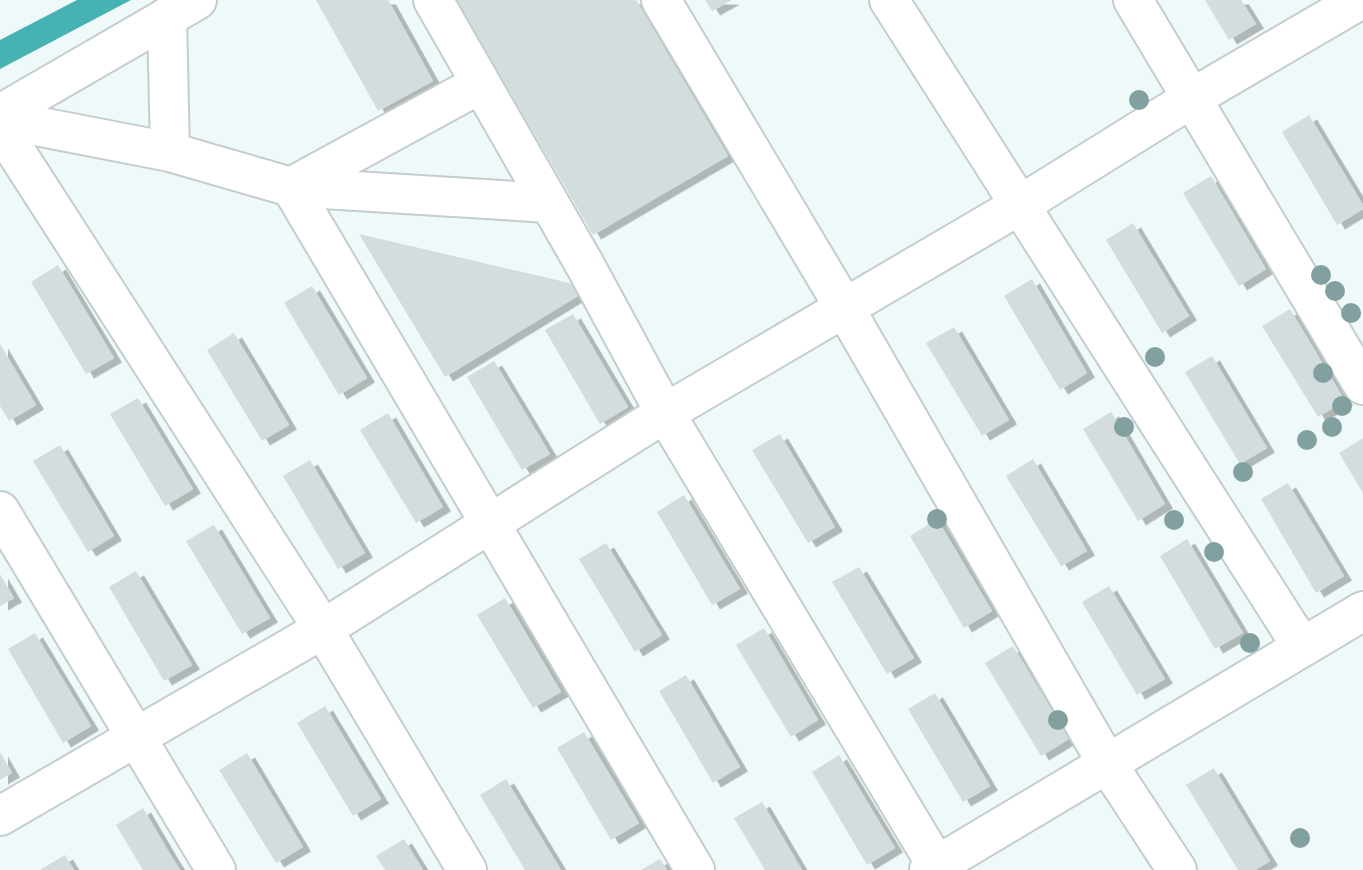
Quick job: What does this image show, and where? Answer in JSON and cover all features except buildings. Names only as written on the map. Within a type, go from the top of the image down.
[{"type":"street","points":[[433,0],[665,414],[933,868],[1363,611]]},
{"type":"street","points":[[661,0],[845,307],[1108,765],[1177,870]]},
{"type":"street","points":[[889,0],[1302,647]]},
{"type":"street","points":[[1133,0],[1363,385]]},
{"type":"street","points":[[0,816],[323,629],[665,414],[1020,205],[1192,98],[1360,0]]},
{"type":"street","points":[[0,116],[182,8]]},
{"type":"street","points":[[170,152],[182,8]]},
{"type":"street","points":[[290,187],[480,84]]},
{"type":"street","points":[[0,116],[170,152],[290,187],[549,203]]},
{"type":"street","points":[[0,127],[323,629],[467,870]]},
{"type":"street","points":[[290,187],[695,870]]},
{"type":"street","points":[[0,511],[216,870]]},
{"type":"water","points":[[77,0],[131,0],[0,69],[0,40]]}]
